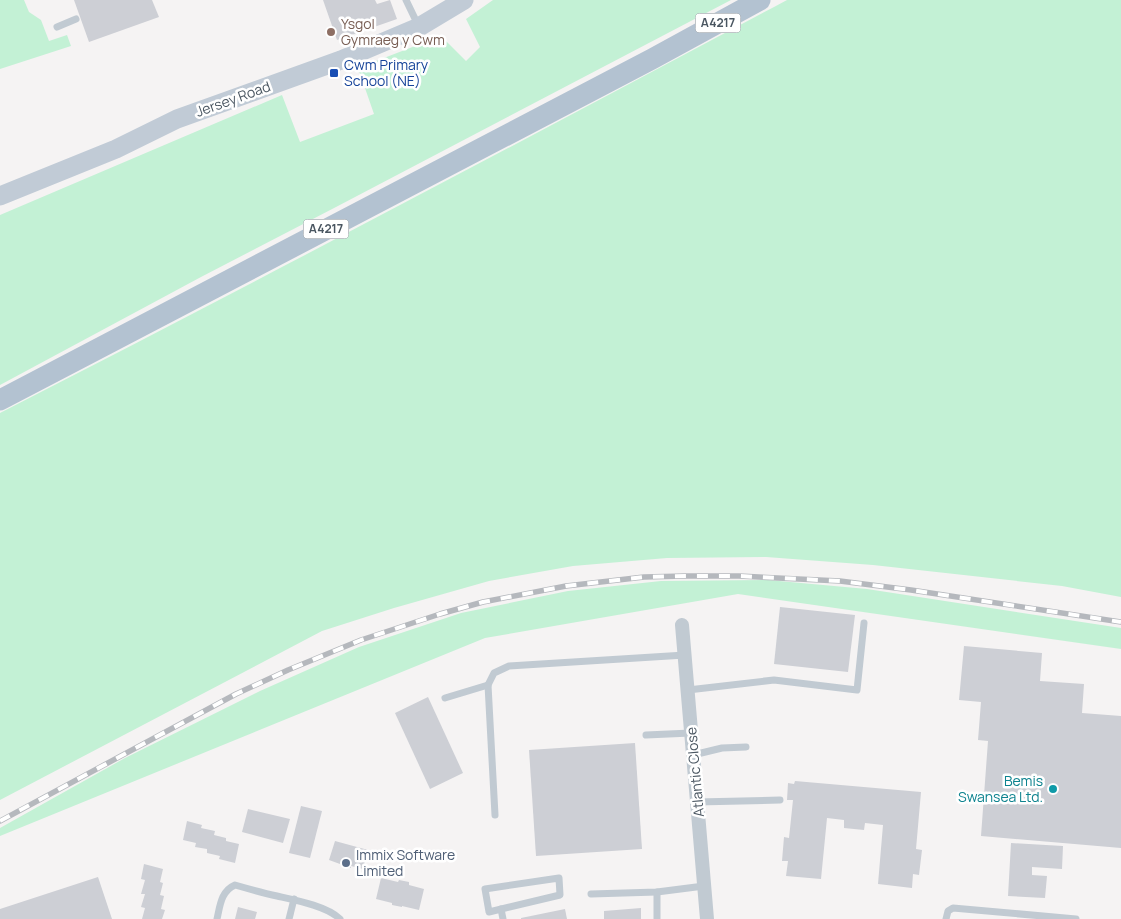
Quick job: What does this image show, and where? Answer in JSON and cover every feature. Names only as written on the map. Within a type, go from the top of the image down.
[{"type":"main road","name":"Jersey Road","points":[[0,196],[116,149],[177,120],[341,60],[419,27],[464,0]]},
{"type":"main road","name":"A4217","points":[[0,400],[652,59],[760,0]]},
{"type":"street","name":"Atlantic Close","points":[[682,625],[707,919]]},
{"type":"lane","points":[[406,0],[419,27]]},
{"type":"lane","points":[[57,27],[76,19]]},
{"type":"lane","points":[[688,690],[774,680],[857,690],[864,623]]},
{"type":"lane","points":[[495,815],[488,685],[494,673],[509,666],[685,655]]},
{"type":"lane","points":[[445,698],[488,685]]},
{"type":"lane","points":[[646,735],[691,733]]},
{"type":"lane","points":[[693,755],[722,748],[746,746]]},
{"type":"lane","points":[[697,802],[780,800]]},
{"type":"lane","points":[[559,878],[560,894],[501,910],[489,912],[485,889],[559,878]]},
{"type":"lane","points":[[217,919],[223,896],[228,888],[235,886],[294,899],[326,910],[340,919]]},
{"type":"lane","points":[[591,894],[657,892],[704,886]]},
{"type":"lane","points":[[657,892],[657,919]]},
{"type":"lane","points":[[288,919],[294,899]]},
{"type":"lane","points":[[946,919],[948,911],[954,908],[1076,919]]},
{"type":"lane","points":[[501,910],[503,919]]},
{"type":"green space","points":[[0,0],[24,0],[29,12],[41,20],[49,41],[67,35],[71,46],[0,69]]},
{"type":"green space","points":[[493,0],[731,0],[201,277],[0,385],[0,215],[282,95],[300,142],[374,114],[358,68],[441,36],[466,61],[480,47],[466,19]]},
{"type":"green space","points":[[787,0],[1121,0],[1121,597],[1062,586],[873,565],[766,557],[667,558],[573,566],[489,581],[322,631],[0,800],[0,413],[296,260]]},
{"type":"green space","points":[[768,580],[867,589],[1121,628],[1121,649],[738,594],[485,638],[0,836],[0,828],[125,758],[260,691],[359,647],[461,613],[568,591],[661,581]]},
{"type":"building","points":[[74,0],[152,0],[159,17],[89,42]]},
{"type":"building","points":[[323,0],[375,0],[377,4],[390,0],[397,19],[337,40]]},
{"type":"building","points":[[780,607],[855,615],[848,672],[774,664]]},
{"type":"building","name":"Bemis Swansea Ltd.","points":[[964,646],[1042,653],[1040,681],[1084,684],[1082,713],[1121,716],[1121,848],[981,836],[988,741],[978,740],[981,702],[959,700]]},
{"type":"building","points":[[428,697],[463,773],[430,789],[395,713]]},
{"type":"building","points":[[635,743],[642,849],[536,856],[529,750]]},
{"type":"building","points":[[795,781],[921,792],[916,849],[922,850],[919,875],[913,874],[912,888],[878,884],[883,825],[865,823],[864,830],[844,828],[844,820],[827,818],[821,879],[786,876],[788,861],[782,861],[784,837],[789,838],[793,800],[787,800],[788,783],[794,784]]},
{"type":"building","points":[[301,806],[322,811],[310,858],[289,853]]},
{"type":"building","points":[[248,809],[290,819],[283,843],[242,832]]},
{"type":"building","points":[[187,821],[202,825],[201,828],[215,831],[214,835],[226,838],[226,841],[239,844],[235,863],[219,859],[220,856],[207,853],[207,849],[195,847],[196,843],[183,840]]},
{"type":"building","points":[[335,841],[368,850],[363,869],[351,866],[351,868],[329,860]]},
{"type":"building","name":"Bemis Swansea Ltd.","points":[[1011,843],[1063,846],[1062,869],[1032,867],[1032,875],[1047,876],[1045,898],[1008,896]]},
{"type":"building","points":[[144,864],[163,869],[160,882],[163,883],[160,895],[164,896],[161,909],[165,910],[162,919],[142,919],[145,908],[141,907],[145,894],[141,894],[145,880],[141,879]]},
{"type":"building","points":[[98,877],[112,919],[0,919],[0,909]]},
{"type":"building","points":[[381,878],[398,882],[399,880],[409,882],[409,885],[424,889],[419,910],[392,905],[392,903],[376,899]]},
{"type":"building","points":[[238,907],[257,912],[255,919],[235,919]]},
{"type":"building","points":[[641,908],[641,919],[604,919],[604,911]]},
{"type":"building","points":[[565,909],[567,919],[521,919],[521,918]]},
{"type":"railway","points":[[0,821],[236,694],[288,670],[361,640],[440,614],[483,602],[566,586],[644,577],[685,576],[739,576],[840,581],[1121,622]]},
{"type":"place","name":"Ysgol Gymraeg y Cwm","points":[[331,32]]},
{"type":"place","name":"Cwm Primary School (NE)","points":[[334,73]]},
{"type":"place","name":"Bemis Swansea Ltd.","points":[[1053,789]]},
{"type":"place","name":"Immix Software Limited","points":[[346,863]]}]
